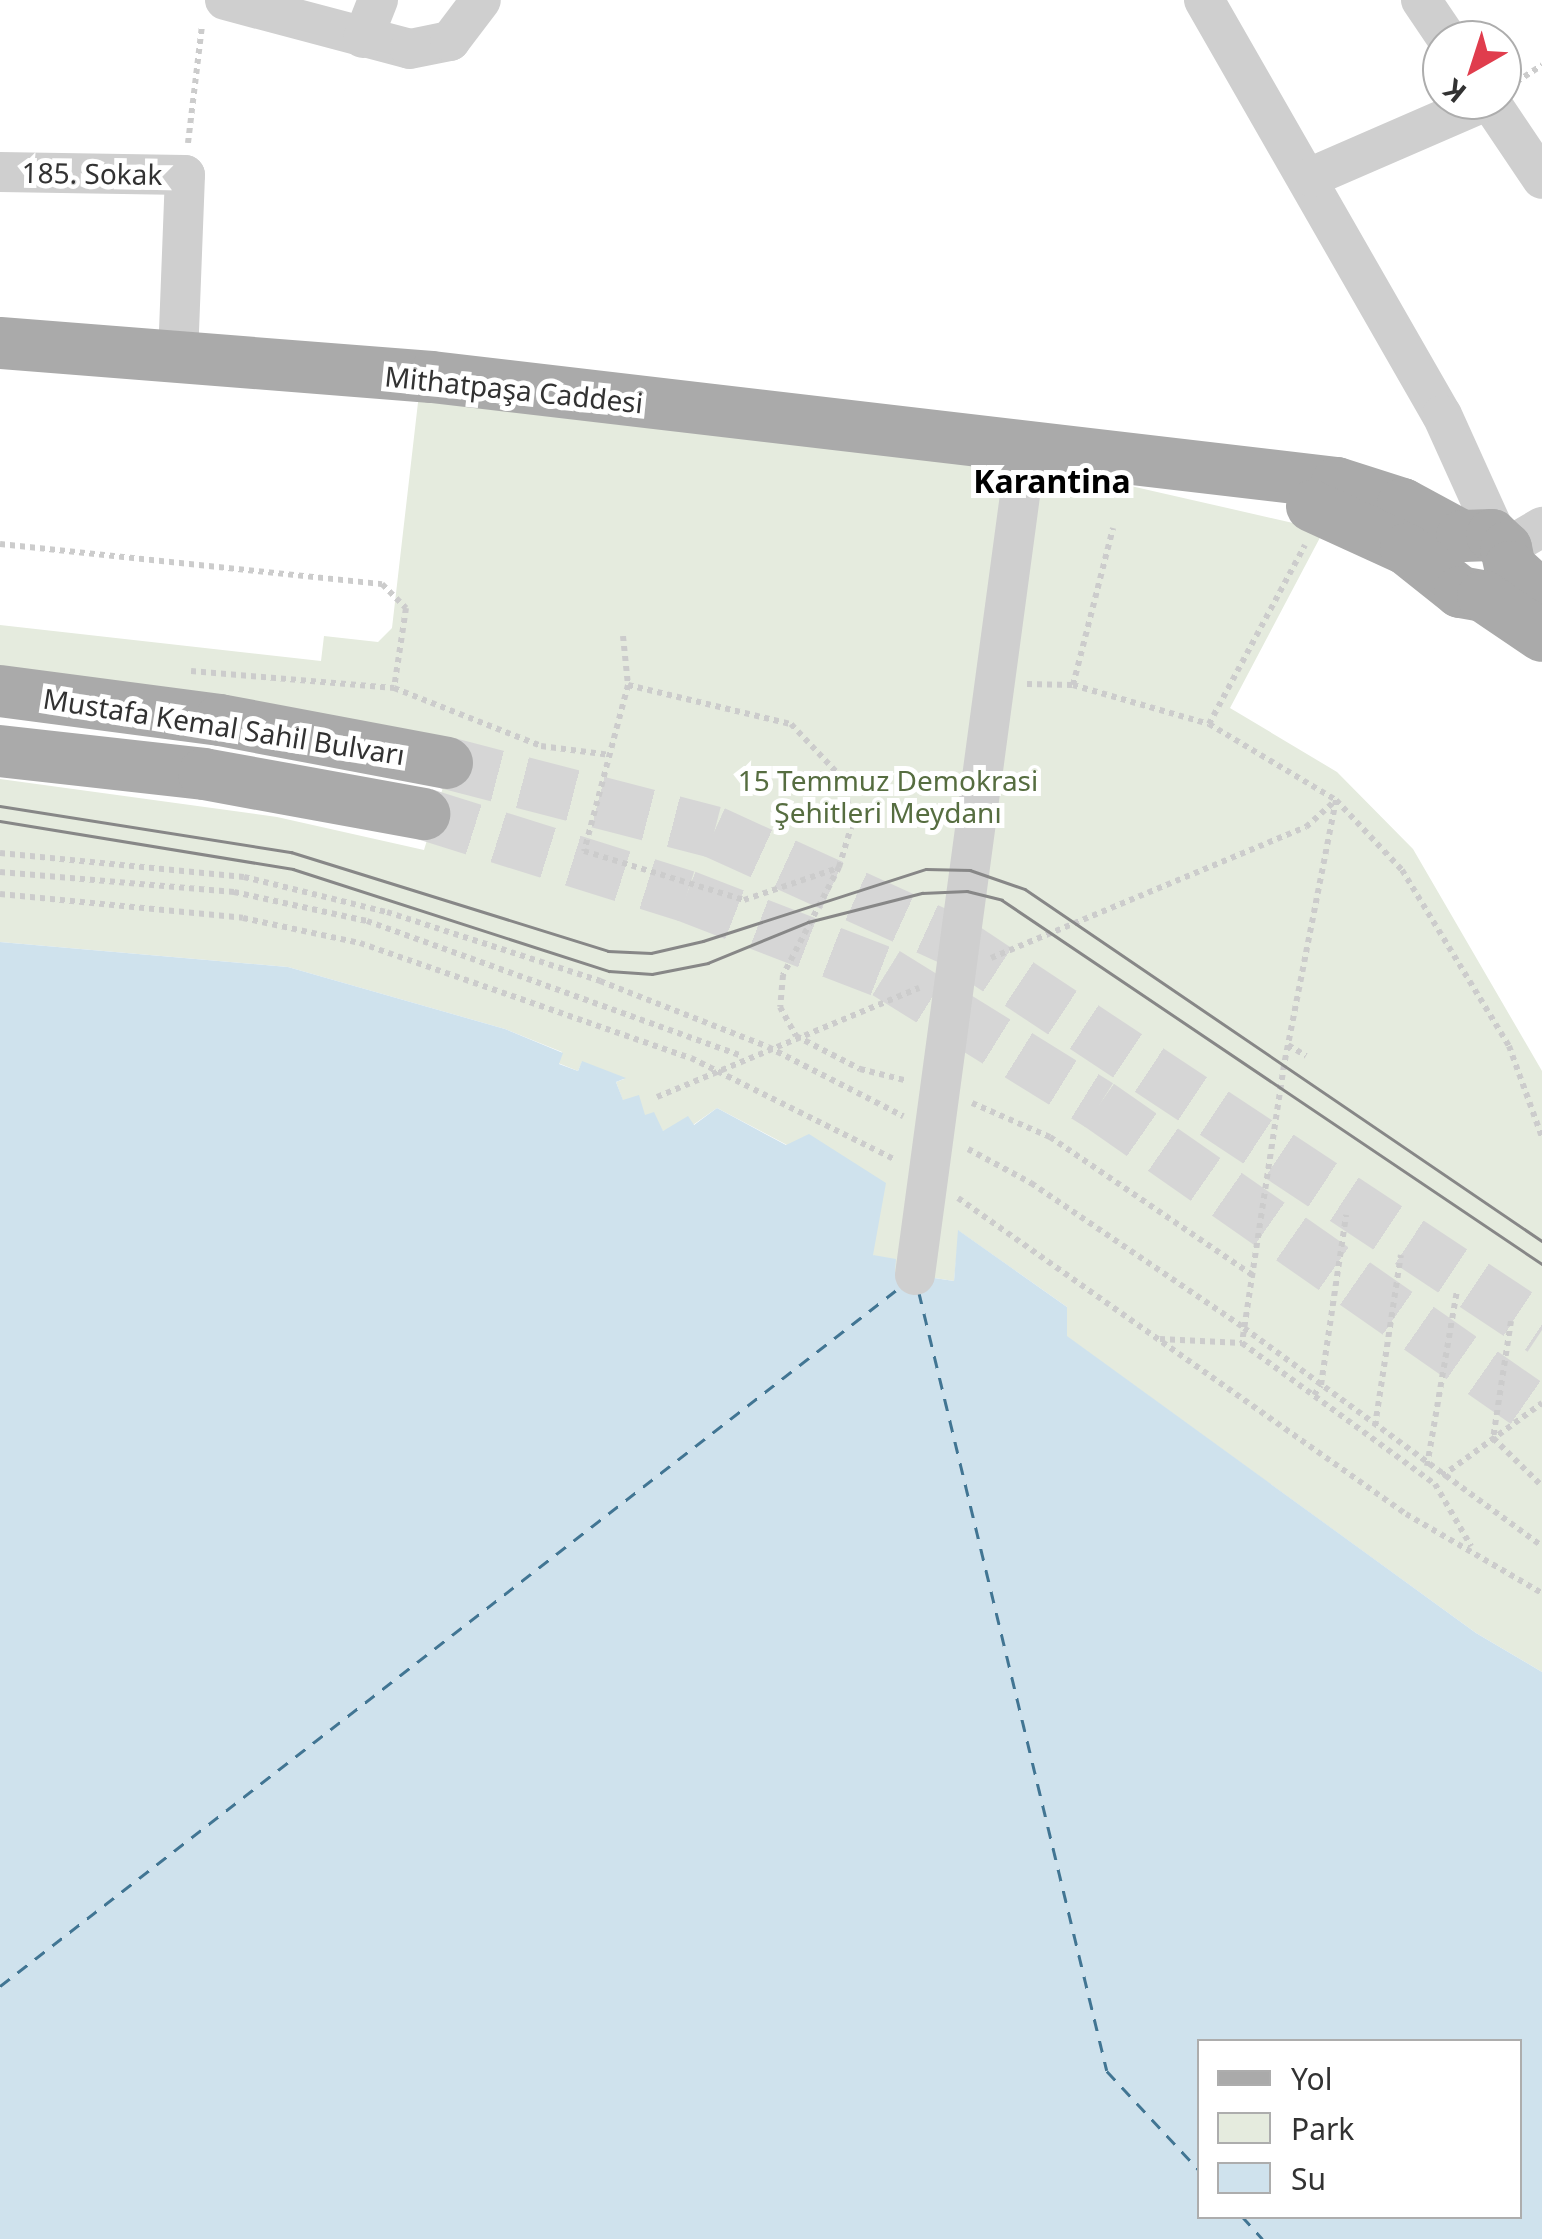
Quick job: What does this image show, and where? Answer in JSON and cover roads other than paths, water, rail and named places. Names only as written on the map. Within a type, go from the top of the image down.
[{"type":"main road","name":"Mithatpaşa Caddesi","points":[[0,343],[432,378],[1026,451],[1176,460],[1337,483],[1402,504],[1499,561],[1542,636]]},
{"type":"main road","name":"Mithatpaşa Caddesi","points":[[1026,451],[1323,510],[1406,549],[1499,561]]},
{"type":"main road","name":"Mustafa Kemal Sahil Bulvarı","points":[[0,691],[220,720],[447,764]]},
{"type":"main road","name":"Mustafa Kemal Sahil Bulvarı","points":[[0,750],[204,774],[424,814]]},
{"type":"street","points":[[363,38],[378,0]]},
{"type":"street","points":[[214,10],[410,49],[450,42],[481,0]]},
{"type":"street","points":[[1185,0],[1427,423],[1499,561]]},
{"type":"street","points":[[1204,0],[1311,177],[1442,415],[1499,561]]},
{"type":"street","points":[[1311,177],[1442,120]]},
{"type":"street","points":[[1502,120],[1542,180]]},
{"type":"street","name":"185. Sokak","points":[[0,172],[185,175],[178,358]]},
{"type":"street","points":[[915,1276],[1026,451]]},
{"type":"water","points":[[0,942],[288,967],[505,1029],[563,1053],[559,1064],[578,1071],[582,1061],[626,1078],[616,1082],[623,1100],[639,1095],[645,1115],[654,1112],[663,1131],[688,1116],[694,1125],[717,1108],[786,1145],[809,1134],[886,1183],[873,1255],[896,1259],[895,1272],[954,1281],[958,1230],[1067,1307],[1067,1336],[1476,1633],[1542,1672],[1542,2239],[0,2239]]},
{"type":"tunnel","points":[[447,763],[714,832],[954,941],[1542,1330]]},
{"type":"tunnel","points":[[424,814],[686,896],[886,973],[1099,1105],[1542,1414]]},
{"type":"tram line","points":[[0,806],[291,852],[608,951],[651,953],[703,941],[926,869],[970,870],[1025,889],[1542,1241]]},
{"type":"tram line","points":[[0,821],[293,869],[609,971],[652,974],[708,963],[808,922],[922,893],[967,891],[1002,900],[1542,1264]]},
{"type":"district","name":"Karantina","points":[[1052,481]]},
{"type":"park label","name":"15 Temmuz Demokrasi Şehitleri Meydanı","points":[[888,796]]}]
